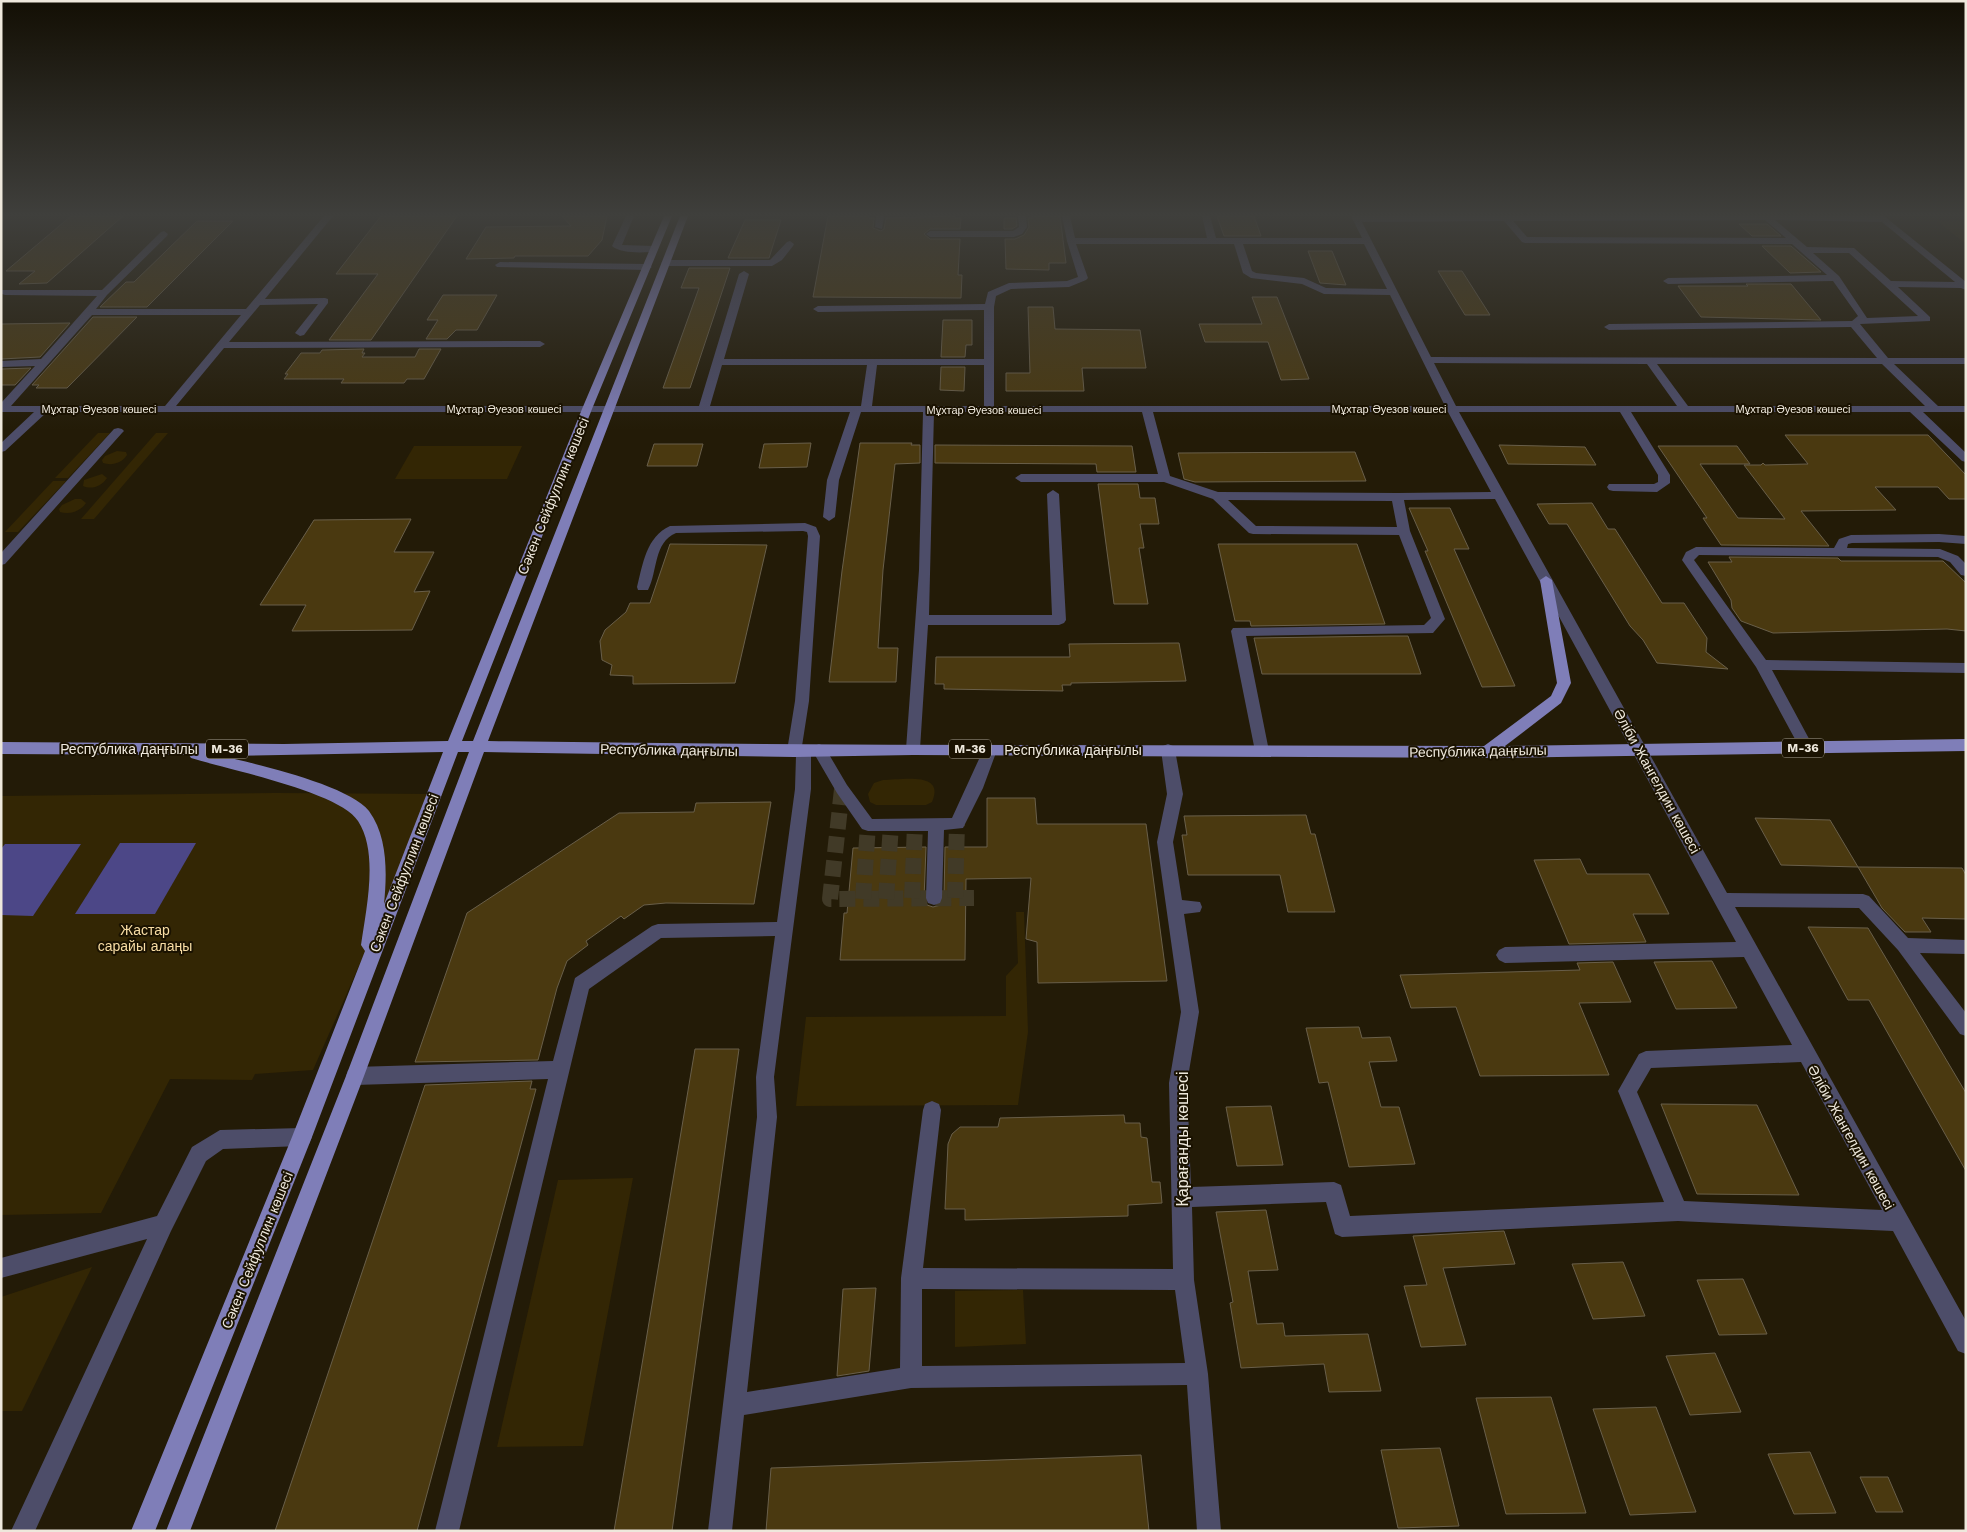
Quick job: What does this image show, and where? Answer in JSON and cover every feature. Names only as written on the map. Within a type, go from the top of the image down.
[{"type":"main road","name":"Сәкен Сейфуллин көшесі","points":[[143,1531],[302,1137],[453,746],[587,410],[638,287]]},
{"type":"main road","name":"Сәкен Сейфуллин көшесі","points":[[178,1531],[355,1076],[478,747],[656,287]]},
{"type":"main road","points":[[1486,752],[1556,699],[1564,684],[1546,580]]},
{"type":"main road","name":"Республика даңғылы","points":[[1,748],[405,748],[453,746],[806,751],[913,749],[1486,752],[1966,746]]},
{"type":"main road","points":[[178,749],[327,793],[356,807],[363,814],[372,835],[378,878],[367,967]]},
{"type":"street","points":[[2,409],[110,287]]},
{"type":"street","points":[[168,409],[268,287]]},
{"type":"street","points":[[703,410],[740,287]]},
{"type":"street","points":[[989,410],[989,307],[991,294],[1005,287]]},
{"type":"street","points":[[1317,287],[1324,291],[1393,292]]},
{"type":"street","name":"Әліби Жангелдин көшесі","points":[[1391,287],[1452,409],[1641,750],[1897,1221],[1966,1343]]},
{"type":"street","points":[[1841,287],[1863,318],[1857,322]]},
{"type":"street","points":[[1609,327],[1927,319],[1893,287]]},
{"type":"street","points":[[6,292],[104,293]]},
{"type":"street","points":[[256,302],[326,301],[300,333]]},
{"type":"street","points":[[818,309],[989,307]]},
{"type":"street","points":[[89,312],[248,312]]},
{"type":"street","points":[[1857,322],[1884,360],[1935,409]]},
{"type":"street","points":[[221,345],[540,344]]},
{"type":"street","points":[[1428,360],[1652,362],[1966,361]]},
{"type":"street","points":[[1,364],[45,362]]},
{"type":"street","points":[[718,362],[989,362]]},
{"type":"street","points":[[1652,362],[1686,410]]},
{"type":"street","points":[[829,517],[833,480],[861,410],[872,363]]},
{"type":"street","name":"Мұхтар Әуезов көшесі","points":[[2,409],[1966,409]]},
{"type":"street","points":[[1913,409],[1966,459]]},
{"type":"street","points":[[1,449],[44,410]]},
{"type":"street","points":[[913,749],[922,620],[929,410]]},
{"type":"street","points":[[1147,410],[1165,478]]},
{"type":"street","points":[[1613,487],[1657,488],[1664,483],[1664,475],[1624,410]]},
{"type":"street","points":[[1,561],[118,431]]},
{"type":"street","points":[[1021,478],[1165,478],[1217,496],[1397,497],[1500,495]]},
{"type":"street","points":[[922,620],[1059,620],[1053,494]]},
{"type":"street","points":[[1217,496],[1252,530],[1404,531]]},
{"type":"street","points":[[1262,751],[1238,631],[1428,630],[1438,619],[1404,531],[1397,497]]},
{"type":"street","points":[[643,587],[657,542],[665,532],[674,529],[805,527],[812,530],[814,536],[802,701],[806,751],[803,789],[765,1077],[766,1117],[720,1531]]},
{"type":"street","points":[[1838,552],[1843,542],[1851,539],[1966,540]]},
{"type":"street","points":[[1807,748],[1762,665],[1688,560],[1690,554],[1696,552],[1940,553],[1954,559],[1966,572]]},
{"type":"street","points":[[1762,665],[1966,668]]},
{"type":"street","points":[[806,751],[842,789],[868,825],[957,824],[975,788],[990,750]]},
{"type":"street","name":"Қарағанды көшесі","points":[[1168,750],[1175,794],[1165,842],[1190,1012],[1178,1083],[1184,1280],[1197,1374],[1209,1531]]},
{"type":"street","points":[[934,898],[936,824]]},
{"type":"street","points":[[1722,900],[1863,901],[1904,945],[1966,1028]]},
{"type":"street","points":[[1174,907],[1194,907]]},
{"type":"street","points":[[447,1531],[582,984],[658,931],[784,929]]},
{"type":"street","points":[[1904,945],[1966,947]]},
{"type":"street","points":[[1505,955],[1749,949]]},
{"type":"street","points":[[1678,1211],[1627,1091],[1646,1060],[1805,1053]]},
{"type":"street","points":[[355,1076],[560,1070]]},
{"type":"street","points":[[911,1377],[911,1278],[932,1110]]},
{"type":"street","points":[[23,1531],[164,1224],[199,1154],[220,1140],[302,1137]]},
{"type":"street","points":[[1182,1197],[1334,1192],[1342,1227],[1678,1211],[1897,1221]]},
{"type":"street","points":[[1,1268],[164,1224]]},
{"type":"street","points":[[911,1278],[1184,1280]]},
{"type":"street","points":[[735,1405],[911,1377],[1197,1374]]},
{"type":"green space","points":[[98,433],[110,433],[68,478],[55,478]]},
{"type":"green space","points":[[156,433],[168,433],[94,519],[81,519]]},
{"type":"green space","points":[[414,446],[522,446],[507,479],[395,479]]},
{"type":"green space","points":[[117,451],[126,452],[127,455],[116,463],[103,463],[102,460],[105,456]]},
{"type":"green space","points":[[102,474],[107,478],[100,485],[90,488],[83,486],[84,480]]},
{"type":"green space","points":[[53,481],[66,481],[18,532],[5,532]]},
{"type":"green space","points":[[75,499],[81,499],[86,503],[75,512],[60,512],[59,509],[62,505]]},
{"type":"green space","points":[[919,779],[927,781],[933,785],[935,792],[932,802],[926,805],[876,805],[870,802],[868,794],[874,783],[883,780]]},
{"type":"green space","name":"Жастар сарайы алаңы","points":[[275,793],[435,794],[313,1070],[255,1074],[252,1080],[170,1079],[101,1213],[1,1215],[1,796]]},
{"type":"green space","points":[[1016,912],[1024,912],[1028,1032],[1018,1105],[796,1106],[806,1017],[1006,1016],[1006,976],[1018,963]]},
{"type":"green space","points":[[633,1178],[583,1446],[497,1447],[558,1180]]},
{"type":"green space","points":[[92,1267],[22,1411],[1,1411],[1,1297]]},
{"type":"green space","points":[[1023,1290],[1026,1344],[955,1347],[955,1291]]},
{"type":"shaded area","points":[[120,843],[196,843],[155,914],[75,914]]},
{"type":"shaded area","points":[[5,844],[81,844],[33,916],[1,915],[1,849]]},
{"type":"building","points":[[120,287],[167,287],[147,307],[100,307]]},
{"type":"building","points":[[368,287],[407,287],[371,340],[329,340]]},
{"type":"building","points":[[724,287],[690,388],[663,388],[699,288],[681,288]]},
{"type":"building","points":[[815,287],[961,287],[961,298],[813,297]]},
{"type":"building","points":[[1448,287],[1472,287],[1490,315],[1465,315]]},
{"type":"building","points":[[1679,287],[1794,287],[1821,320],[1701,317]]},
{"type":"building","points":[[443,295],[497,295],[477,330],[456,330],[447,339],[426,339],[438,320],[427,320]]},
{"type":"building","points":[[1252,297],[1277,297],[1309,379],[1281,380],[1268,342],[1205,342],[1199,324],[1262,324]]},
{"type":"building","points":[[1028,307],[1053,307],[1055,329],[1140,330],[1146,368],[1082,368],[1084,391],[1006,391],[1006,373],[1030,373]]},
{"type":"building","points":[[93,317],[137,317],[67,388],[36,388],[39,385],[32,385]]},
{"type":"building","points":[[943,320],[972,320],[972,345],[966,345],[965,357],[941,357]]},
{"type":"building","points":[[70,323],[40,357],[1,359],[1,324]]},
{"type":"building","points":[[364,349],[362,353],[365,353],[362,357],[415,357],[419,349],[441,349],[424,379],[407,379],[404,383],[341,383],[344,379],[284,379],[288,374],[285,374],[301,353],[320,353],[322,350]]},
{"type":"building","points":[[941,367],[965,367],[964,391],[940,390]]},
{"type":"building","points":[[31,368],[15,385],[1,385],[1,369]]},
{"type":"building","points":[[1785,435],[1928,435],[1966,475],[1966,499],[1949,499],[1938,487],[1875,487],[1896,510],[1801,511],[1829,546],[1721,545],[1703,518],[1707,518],[1658,446],[1737,446],[1750,464],[1700,464],[1738,518],[1785,519],[1744,465],[1761,465],[1763,463],[1765,465],[1808,464]]},
{"type":"building","points":[[811,443],[807,467],[759,468],[764,444]]},
{"type":"building","points":[[860,443],[912,443],[911,445],[920,445],[920,463],[895,464],[883,570],[878,648],[898,648],[896,682],[829,682]]},
{"type":"building","points":[[654,444],[703,444],[697,466],[647,466]]},
{"type":"building","points":[[935,445],[1132,446],[1136,472],[1097,472],[1096,464],[935,463]]},
{"type":"building","points":[[1499,445],[1585,447],[1596,465],[1508,464]]},
{"type":"building","points":[[1355,452],[1366,481],[1195,482],[1184,479],[1178,453]]},
{"type":"building","points":[[1098,484],[1138,484],[1140,498],[1155,498],[1159,524],[1140,524],[1144,548],[1139,548],[1148,604],[1114,604]]},
{"type":"building","points":[[1592,503],[1608,529],[1615,529],[1662,603],[1684,603],[1707,638],[1706,652],[1728,669],[1657,663],[1643,640],[1630,626],[1567,524],[1549,524],[1537,504]]},
{"type":"building","points":[[1409,508],[1450,508],[1469,549],[1454,549],[1515,686],[1482,687]]},
{"type":"building","points":[[411,519],[394,552],[434,552],[414,592],[430,591],[412,630],[292,631],[306,605],[260,605],[314,520]]},
{"type":"building","points":[[670,544],[767,545],[735,683],[633,684],[633,676],[610,675],[612,665],[602,660],[600,641],[605,630],[626,612],[630,603],[650,603]]},
{"type":"building","points":[[1218,544],[1357,544],[1385,624],[1251,626],[1250,621],[1235,621]]},
{"type":"building","points":[[1729,557],[1838,558],[1841,561],[1943,561],[1966,583],[1966,631],[1947,629],[1773,633],[1741,621],[1732,608],[1731,600],[1708,562],[1732,562]]},
{"type":"building","points":[[1408,636],[1421,674],[1262,674],[1254,638]]},
{"type":"building","points":[[1179,643],[1186,681],[1071,683],[1071,685],[1062,685],[1063,691],[944,689],[944,684],[935,684],[936,657],[1070,657],[1069,644]]},
{"type":"building","points":[[987,798],[1035,798],[1037,824],[1146,824],[1167,981],[1038,983],[1037,942],[1026,939],[1031,878],[966,879],[965,960],[840,960],[844,913],[847,913],[853,848],[926,847],[924,899],[927,905],[933,907],[941,905],[944,898],[945,847],[987,847]]},
{"type":"building","points":[[771,802],[754,904],[666,903],[644,905],[624,919],[621,916],[586,941],[588,945],[567,961],[557,988],[538,1060],[415,1062],[467,913],[619,813],[694,812],[696,803]]},
{"type":"building","points":[[1306,815],[1311,834],[1315,834],[1335,912],[1288,912],[1280,875],[1188,875],[1182,835],[1187,835],[1184,816]]},
{"type":"building","points":[[1755,818],[1830,820],[1858,867],[1781,865]]},
{"type":"building","points":[[1580,859],[1587,874],[1649,874],[1669,914],[1633,914],[1646,942],[1569,944],[1534,860]]},
{"type":"building","points":[[1858,867],[1962,868],[1966,875],[1966,919],[1922,918],[1931,932],[1905,932],[1882,908]]},
{"type":"building","points":[[1808,927],[1868,928],[1966,1093],[1966,1171],[1869,1000],[1848,1000]]},
{"type":"building","points":[[1712,961],[1737,1008],[1676,1009],[1654,962]]},
{"type":"building","points":[[1613,962],[1631,1002],[1579,1003],[1609,1075],[1480,1076],[1456,1007],[1411,1008],[1400,975],[1580,970],[1577,963]]},
{"type":"building","points":[[1359,1027],[1362,1038],[1390,1037],[1397,1061],[1369,1062],[1381,1107],[1399,1107],[1415,1164],[1349,1167],[1328,1082],[1319,1083],[1306,1028]]},
{"type":"building","points":[[695,1049],[739,1049],[672,1531],[614,1531]]},
{"type":"building","points":[[532,1081],[530,1089],[536,1089],[417,1531],[275,1531],[425,1085]]},
{"type":"building","points":[[1661,1104],[1757,1105],[1799,1195],[1697,1194]]},
{"type":"building","points":[[1271,1106],[1283,1165],[1237,1166],[1226,1107]]},
{"type":"building","points":[[1124,1115],[1125,1123],[1140,1123],[1141,1137],[1147,1138],[1152,1182],[1160,1182],[1162,1203],[1128,1205],[1128,1216],[965,1220],[965,1209],[945,1209],[948,1144],[952,1134],[960,1127],[998,1127],[1000,1118]]},
{"type":"building","points":[[1266,1210],[1278,1270],[1248,1271],[1257,1324],[1283,1323],[1285,1336],[1368,1334],[1381,1391],[1329,1392],[1324,1364],[1241,1368],[1230,1303],[1233,1302],[1216,1212]]},
{"type":"building","points":[[1504,1231],[1515,1264],[1443,1268],[1466,1345],[1421,1347],[1404,1286],[1427,1285],[1413,1236]]},
{"type":"building","points":[[1623,1262],[1645,1316],[1593,1319],[1572,1264]]},
{"type":"building","points":[[1743,1279],[1767,1334],[1719,1335],[1697,1280]]},
{"type":"building","points":[[876,1288],[869,1371],[837,1376],[843,1289]]},
{"type":"building","points":[[1715,1353],[1741,1412],[1690,1415],[1666,1356]]},
{"type":"building","points":[[1551,1397],[1586,1513],[1506,1514],[1476,1398]]},
{"type":"building","points":[[1656,1407],[1696,1512],[1630,1515],[1593,1409]]},
{"type":"building","points":[[1440,1448],[1459,1526],[1398,1528],[1381,1450]]},
{"type":"building","points":[[1810,1452],[1836,1513],[1794,1514],[1768,1454]]},
{"type":"building","points":[[1141,1455],[1149,1531],[766,1531],[771,1468]]},
{"type":"building","points":[[1860,1477],[1888,1477],[1903,1512],[1876,1512]]},
{"type":"tunnel","points":[[842,789],[830,899],[863,899]]},
{"type":"tunnel","points":[[955,898],[957,824]]},
{"type":"tunnel","points":[[863,899],[868,825]]},
{"type":"tunnel","points":[[886,899],[891,825]]},
{"type":"tunnel","points":[[912,898],[915,825]]},
{"type":"tunnel","points":[[886,899],[974,898]]},
{"type":"tunnel","points":[[863,899],[886,899]]}]
